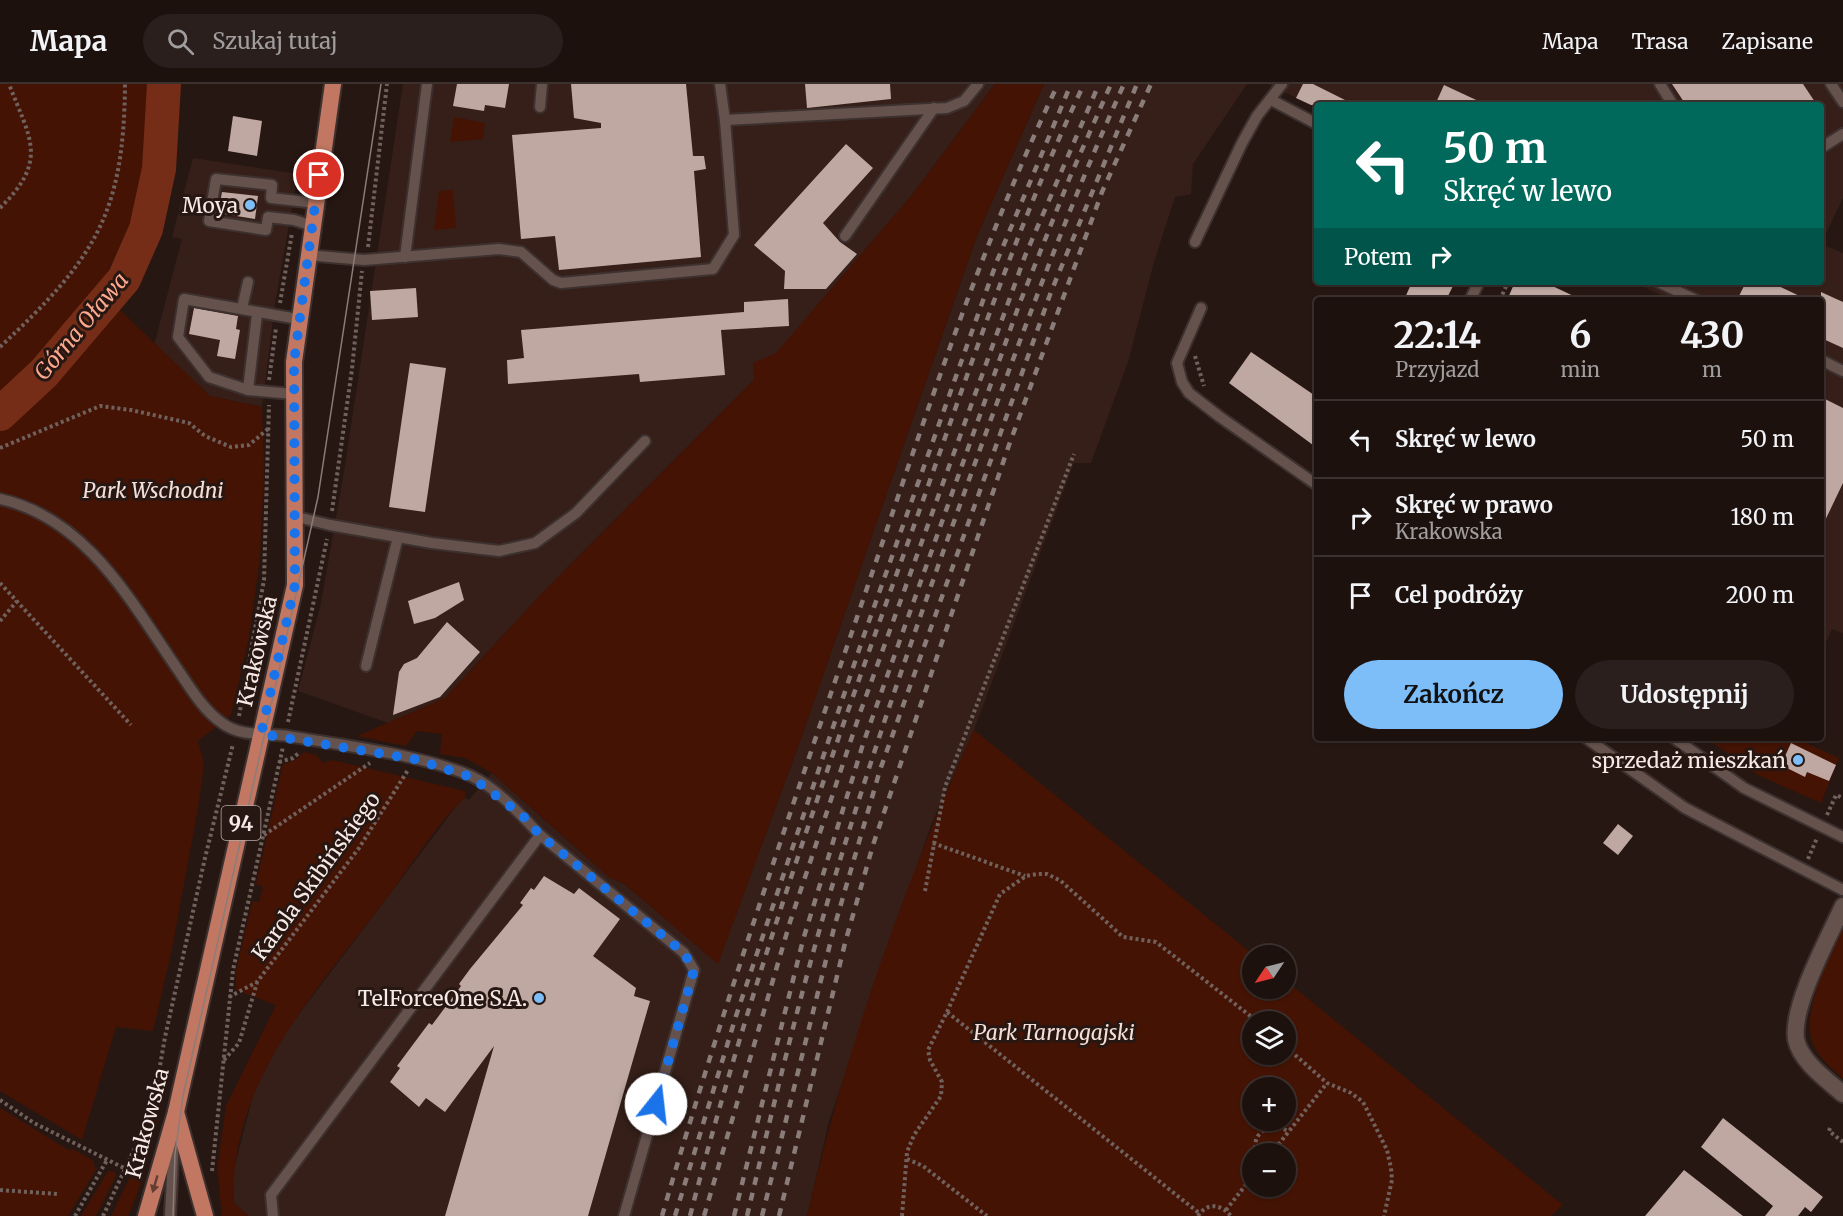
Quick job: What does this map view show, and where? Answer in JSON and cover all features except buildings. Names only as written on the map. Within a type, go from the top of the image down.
[{"type":"main road","name":"Krakowska","points":[[146,1216],[176,1112],[295,585],[293,394],[298,319],[333,84]]},
{"type":"main road","name":"94","points":[[176,1112],[205,1216]]},
{"type":"street","points":[[1843,906],[1796,1015],[1796,1040],[1802,1052],[1821,1075],[1843,1094]]},
{"type":"lane","points":[[405,257],[427,84]]},
{"type":"lane","points":[[540,107],[542,84]]},
{"type":"lane","points":[[307,255],[364,260],[499,249],[521,252],[553,280],[561,283],[713,269],[735,235],[720,84]]},
{"type":"lane","points":[[725,120],[947,108],[964,101],[978,84]]},
{"type":"lane","points":[[1195,242],[1242,143],[1257,116],[1282,84]]},
{"type":"lane","points":[[1660,84],[1672,102]]},
{"type":"lane","points":[[1831,84],[1843,102]]},
{"type":"lane","points":[[1271,100],[1314,122]]},
{"type":"lane","points":[[845,236],[934,108]]},
{"type":"lane","points":[[1824,146],[1843,134]]},
{"type":"lane","points":[[216,179],[272,185],[271,198],[266,230],[209,221],[216,179]]},
{"type":"lane","points":[[271,198],[316,203]]},
{"type":"lane","points":[[268,217],[294,220],[313,226]]},
{"type":"lane","points":[[242,308],[248,282]]},
{"type":"lane","points":[[1664,285],[1690,297]]},
{"type":"lane","points":[[293,394],[248,390],[210,377],[178,337],[184,299],[242,308],[257,314],[298,319]]},
{"type":"lane","points":[[1201,308],[1177,363],[1182,382],[1189,393],[1314,483]]},
{"type":"lane","points":[[248,390],[257,314]]},
{"type":"lane","points":[[1824,362],[1843,371]]},
{"type":"lane","points":[[293,516],[398,537],[499,550],[534,543],[576,513],[645,441]]},
{"type":"lane","points":[[0,499],[26,506],[58,522],[83,543],[112,577],[207,711],[224,725],[236,730],[285,736],[414,759],[471,777],[522,815],[540,835],[684,953],[694,970],[624,1216]]},
{"type":"lane","points":[[366,666],[398,537]]},
{"type":"lane","points":[[1590,741],[1685,808],[1843,890]]},
{"type":"lane","points":[[1678,741],[1744,788],[1843,837]]},
{"type":"lane","points":[[273,1216],[271,1195],[540,835]]},
{"type":"lane","points":[[170,1216],[176,1112]]},
{"type":"path","points":[[0,208],[27,176],[33,146],[9,84]]},
{"type":"path","points":[[0,347],[65,284],[90,249],[109,210],[120,165],[125,124],[125,84]]},
{"type":"path","points":[[212,1180],[229,997],[330,525],[352,369],[359,282],[371,231],[387,84]]},
{"type":"path","points":[[103,1216],[141,1137],[156,1089],[165,1037],[236,730],[264,580],[269,393],[278,316],[294,220]]},
{"type":"path","points":[[1194,350],[1204,386],[1211,392]]},
{"type":"path","points":[[0,448],[100,406],[189,423],[205,436],[231,447],[249,445],[268,429]]},
{"type":"path","points":[[925,891],[945,787],[1074,454]]},
{"type":"path","points":[[0,582],[131,725]]},
{"type":"path","points":[[0,621],[17,601]]},
{"type":"path","points":[[264,835],[354,773],[386,754]]},
{"type":"path","name":"Karola Skibińskiego","points":[[229,997],[257,982],[360,848],[414,759]]},
{"type":"path","points":[[1836,795],[1843,798]]},
{"type":"path","points":[[1817,807],[1828,812]]},
{"type":"path","points":[[933,843],[1026,876],[1047,874],[1061,882],[1123,937],[1156,942],[1244,1011]]},
{"type":"path","points":[[902,1216],[906,1159],[914,1135],[941,1096],[942,1082],[930,1060],[928,1050],[998,898],[1006,889],[1026,876]]},
{"type":"path","points":[[189,932],[198,934]]},
{"type":"path","points":[[231,942],[239,944]]},
{"type":"path","points":[[224,1060],[239,1043],[257,982]]},
{"type":"path","points":[[947,1012],[1199,1214],[1212,1206],[1226,1210],[1231,1216]]},
{"type":"path","points":[[1296,1056],[1327,1083],[1351,1093],[1363,1102],[1387,1150],[1392,1180],[1383,1216]]},
{"type":"path","points":[[1296,1122],[1327,1083]]},
{"type":"path","points":[[0,1100],[34,1123],[126,1169]]},
{"type":"path","points":[[1830,1128],[1829,1131],[1843,1142]]},
{"type":"path","points":[[1280,1143],[1289,1131]]},
{"type":"path","points":[[906,1159],[923,1166],[987,1216]]},
{"type":"path","points":[[75,1216],[107,1160]]},
{"type":"path","points":[[0,1190],[57,1194]]},
{"type":"path","points":[[1226,1210],[1242,1190]]},
{"type":"shaded area","points":[[403,84],[995,84],[912,195],[776,354],[768,357],[754,380],[546,589],[445,698],[388,723],[298,691],[321,603],[344,472]]},
{"type":"shaded area","points":[[1044,84],[1247,84],[1193,164],[1191,194],[1175,197],[1154,262],[1128,362],[1091,463],[1074,463],[974,730],[931,825],[829,1121],[807,1216],[249,1216],[234,1203],[233,1173],[255,1088],[287,1030],[458,804],[465,798],[469,800],[492,773],[610,878],[623,883],[718,963],[799,744],[977,236]]},
{"type":"shaded area","points":[[1268,84],[1843,84],[1843,198],[1824,238],[1824,102],[1314,102],[1314,107]]},
{"type":"shaded area","points":[[193,158],[298,174],[275,304],[262,407],[210,396],[154,345],[182,239],[172,237]]},
{"type":"shaded area","points":[[1824,245],[1843,253],[1843,633],[1832,629],[1824,646],[1824,297],[1665,297],[1639,285],[1824,285]]},
{"type":"green space","name":"Park Wschodni","points":[[0,84],[150,84],[149,139],[144,196],[99,290],[210,396],[262,407],[264,471],[260,557],[249,638],[231,715],[198,741],[204,764],[198,808],[172,949],[153,1031],[116,1027],[82,1140],[0,1091]]},
{"type":"green space","points":[[995,84],[1044,84],[977,236],[799,744],[718,964],[623,883],[610,878],[492,773],[465,758],[440,754],[442,734],[417,731],[406,746],[357,736],[445,698],[546,589],[754,380],[753,363],[776,353],[912,195]]},
{"type":"green space","points":[[454,117],[485,123],[483,139],[450,142]]},
{"type":"green space","points":[[453,190],[456,228],[434,230],[439,191]]},
{"type":"green space","name":"Park Tarnogajski","points":[[974,730],[1242,945],[1242,999],[1296,999],[1296,989],[1563,1205],[1551,1216],[807,1216],[822,1154],[858,1030],[923,848]]},
{"type":"green space","points":[[1710,741],[1802,741],[1839,758],[1821,803],[1758,775]]},
{"type":"green space","points":[[304,752],[316,755],[323,763],[332,760],[465,791],[465,798],[435,831],[308,1000],[284,1037],[262,1076],[246,1116],[236,1158],[234,1203],[249,1216],[222,1216],[217,1169],[226,1106],[276,1005],[236,990],[236,971],[252,902],[259,902],[263,887],[256,884],[283,764],[295,760]]},
{"type":"green space","points":[[1843,927],[1843,1079],[1824,1061],[1815,1048],[1810,1020],[1817,987]]},
{"type":"green space","points":[[162,1091],[164,1092],[145,1171],[128,1216],[111,1216],[134,1169]]},
{"type":"green space","points":[[0,1108],[70,1151],[71,1148],[94,1161],[94,1166],[97,1168],[68,1216],[0,1216]]},
{"type":"green space","points":[[108,1171],[115,1172],[116,1176],[96,1216],[81,1216]]},
{"type":"waterway","name":"Górna Oława","points":[[0,414],[44,373],[124,279],[146,229],[159,169],[164,84]]},
{"type":"tram line","points":[[173,1216],[175,1154],[183,1096],[318,497],[381,84]]},
{"type":"railway","points":[[662,1216],[760,902],[954,335],[1003,208],[1058,84]]},
{"type":"railway","points":[[675,1216],[736,1016],[863,638],[997,261],[1071,84]]},
{"type":"railway","points":[[690,1216],[738,1044],[851,703],[1013,250],[1084,84]]},
{"type":"railway","points":[[704,1216],[790,922],[860,713],[1025,256],[1099,84]]},
{"type":"railway","points":[[734,1216],[803,940],[863,744],[1019,305],[1070,177],[1111,84]]},
{"type":"railway","points":[[747,1216],[819,931],[885,721],[943,553],[1033,306],[1124,84]]},
{"type":"railway","points":[[762,1216],[834,928],[880,770],[1051,292],[1137,84]]},
{"type":"railway","points":[[779,1216],[845,943],[873,845],[1009,445],[1102,192],[1151,84]]},
{"type":"place","name":"Moya","points":[[250,205]]},
{"type":"place","name":"sprzedaż mieszkań","points":[[1798,760]]},
{"type":"place","name":"TelForceOne S.A.","points":[[539,998]]},
{"type":"route","points":[[319,175],[294,362],[292,411],[295,585],[261,734],[297,738],[414,759],[471,777],[522,815],[540,835],[684,953],[694,970],[656,1104]]}]
